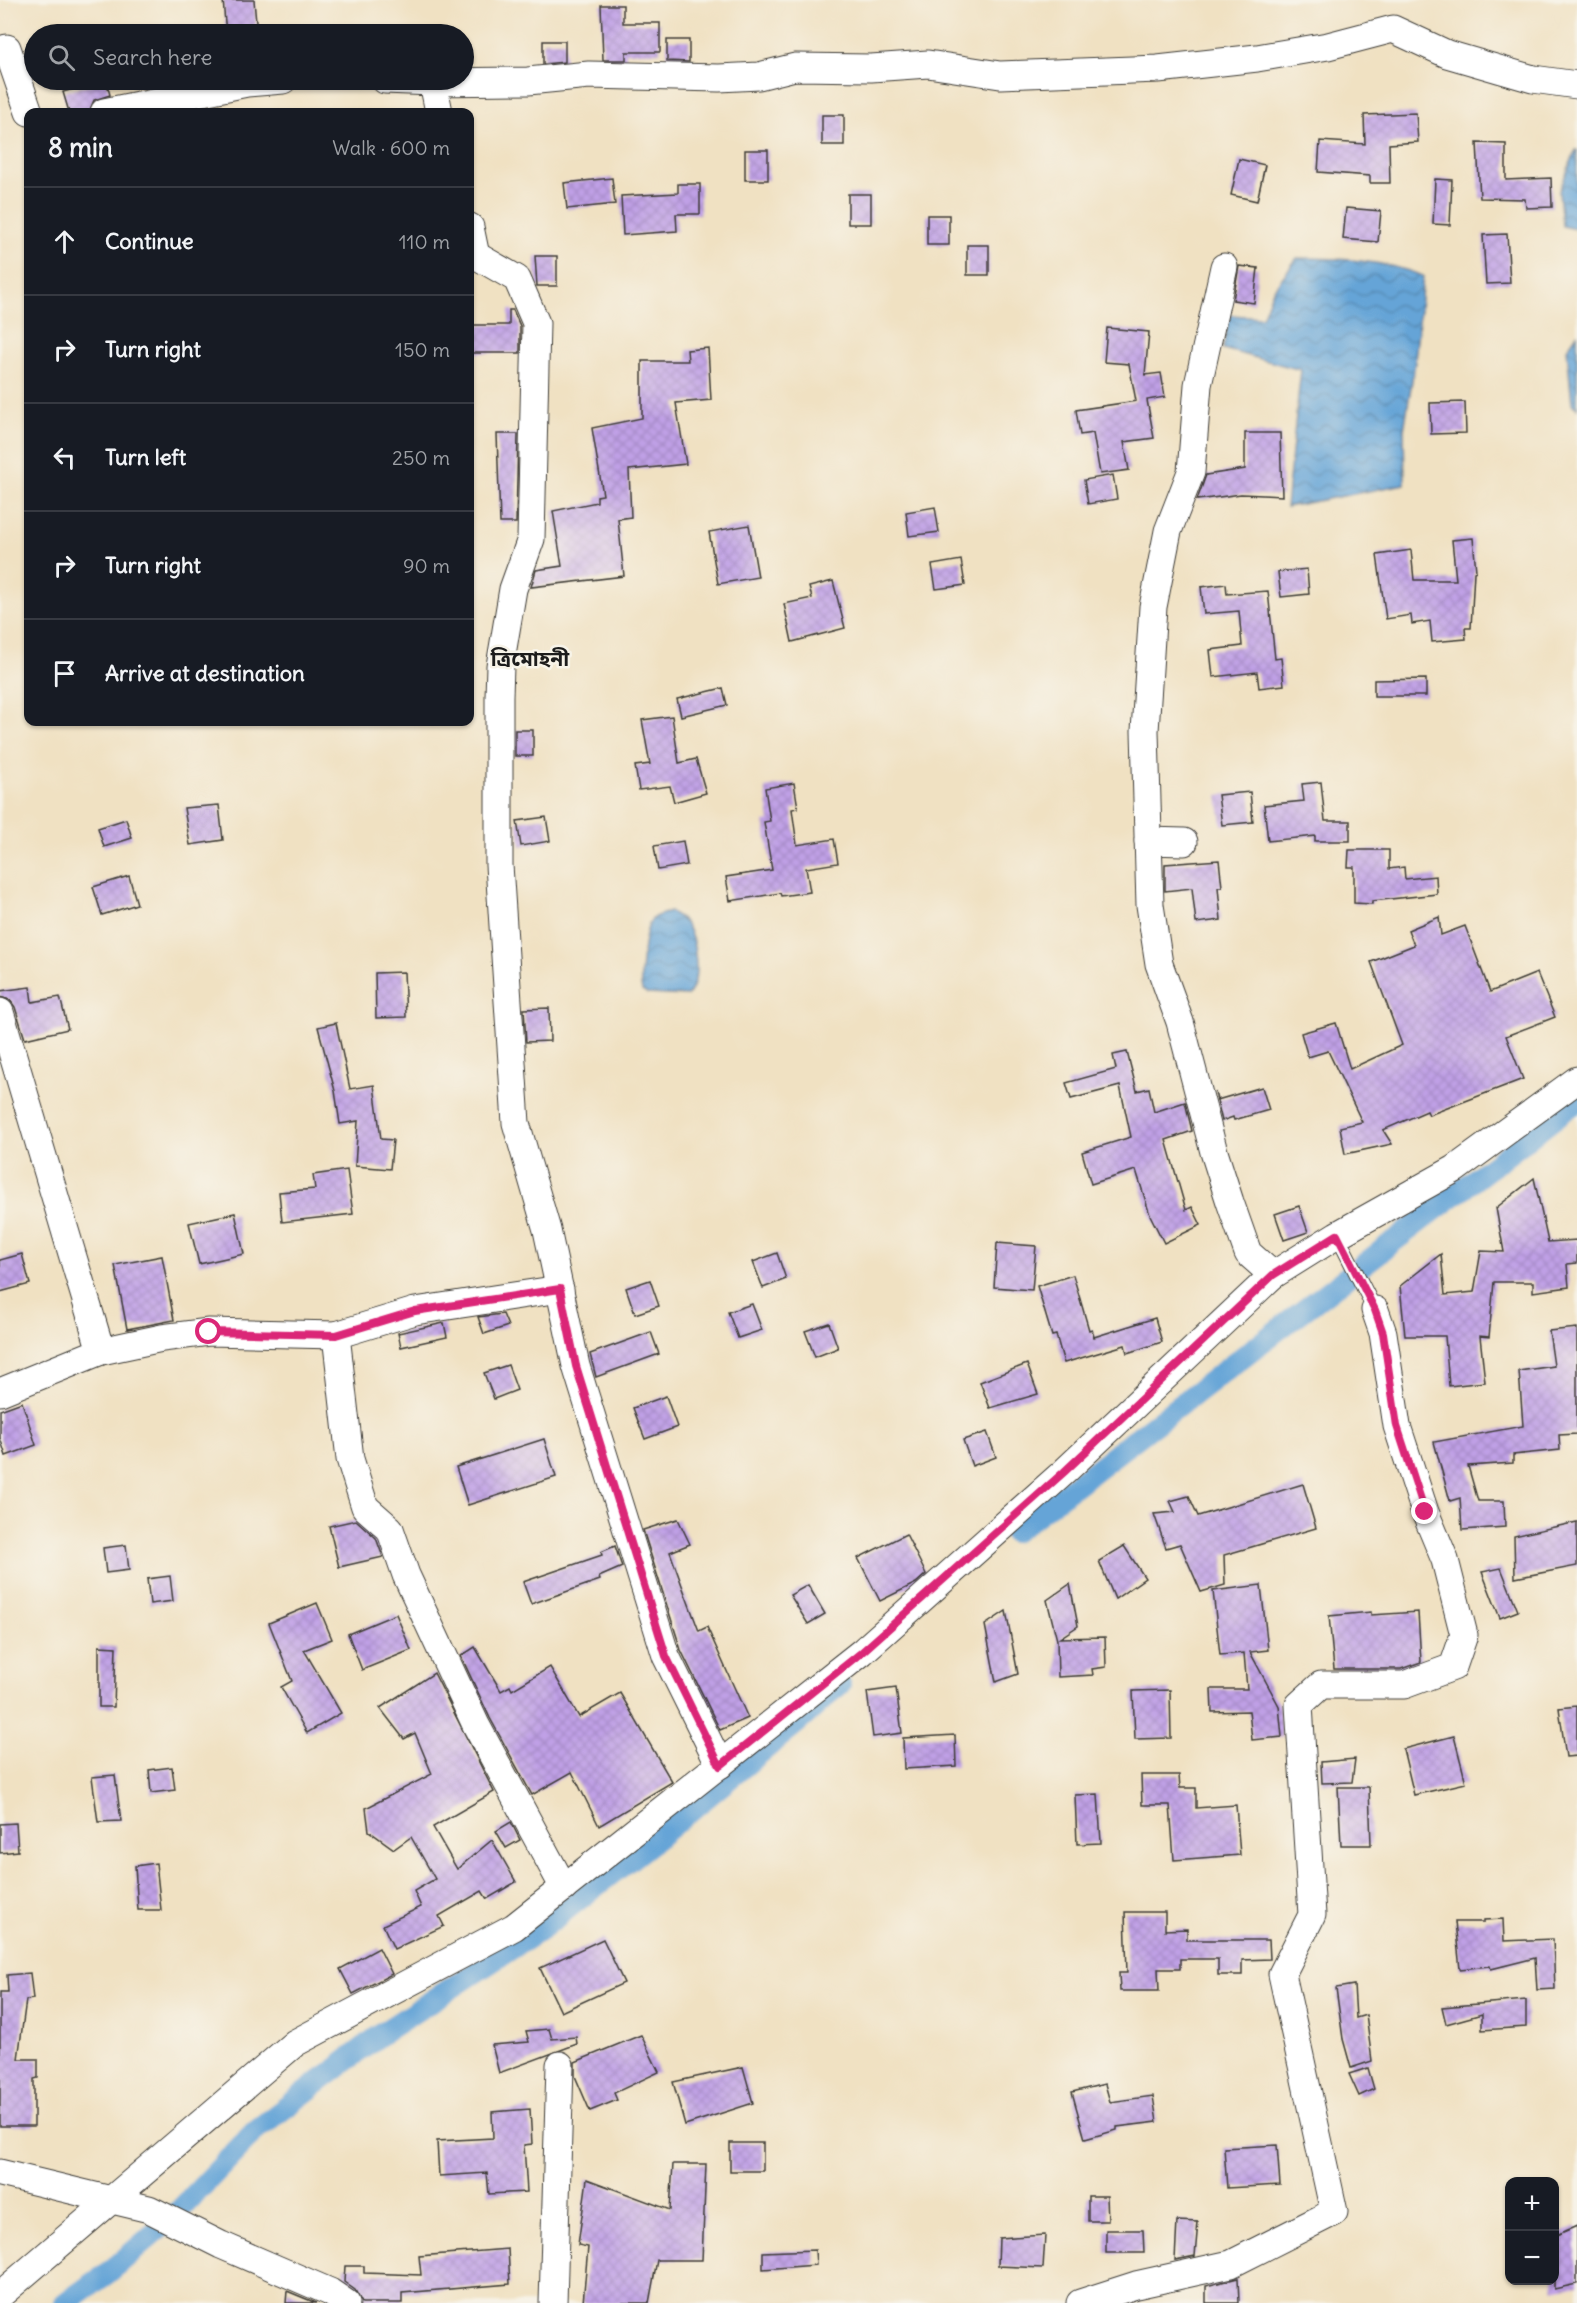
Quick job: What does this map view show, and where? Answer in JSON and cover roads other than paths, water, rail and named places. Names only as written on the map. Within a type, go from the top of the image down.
[{"type":"street","points":[[474,82],[528,81],[589,75],[719,78],[759,76],[795,67],[871,68],[928,64],[1000,75],[1158,69],[1257,58],[1328,46],[1393,29],[1448,54],[1533,79],[1577,85]]},
{"type":"street","points":[[0,50],[7,48],[28,108]]},
{"type":"street","points":[[124,108],[212,90]]},
{"type":"street","points":[[435,90],[438,108]]},
{"type":"street","points":[[474,255],[517,279],[536,323],[531,538],[513,589],[500,666],[497,782],[512,1088],[516,1123],[547,1230],[576,1366],[666,1656],[720,1766]]},
{"type":"street","points":[[1224,267],[1198,385],[1191,472],[1168,531],[1153,607],[1145,731],[1150,905],[1159,964],[1185,1042],[1214,1152],[1248,1253],[1273,1275]]},
{"type":"street","points":[[1148,841],[1184,842]]},
{"type":"street","points":[[0,1012],[5,1047],[101,1352]]},
{"type":"street","points":[[0,2295],[295,2043],[514,1927],[720,1766],[862,1652],[1064,1472],[1273,1275],[1341,1243],[1455,1169],[1577,1080]]},
{"type":"street","points":[[0,1392],[101,1352],[162,1338],[209,1332],[336,1335],[415,1311],[560,1289]]},
{"type":"street","points":[[1080,2303],[1136,2285],[1231,2264],[1334,2212],[1282,1974],[1312,1915],[1299,1705],[1321,1684],[1404,1685],[1454,1667],[1464,1635],[1445,1560],[1425,1512],[1397,1426],[1383,1333],[1375,1310]]},
{"type":"street","points":[[336,1335],[350,1459],[365,1507],[390,1529],[406,1575],[476,1725],[564,1887]]},
{"type":"street","points":[[553,2303],[560,2065]]},
{"type":"street","points":[[1,2168],[149,2209],[220,2245],[330,2292],[346,2303]]},
{"type":"lane","points":[[1341,1243],[1375,1310]]},
{"type":"water","points":[[1576,150],[1576,229],[1562,226],[1559,191]]},
{"type":"water","points":[[1297,258],[1377,263],[1423,276],[1415,362],[1404,430],[1405,484],[1286,507],[1301,370],[1223,349],[1230,315],[1262,317],[1273,290]]},
{"type":"water","points":[[1577,334],[1577,408],[1572,404],[1567,349]]},
{"type":"water","points":[[670,912],[685,923],[692,939],[696,971],[692,990],[687,996],[647,994],[642,991],[643,954],[649,924],[656,916]]},
{"type":"waterway","points":[[1014,1532],[1577,1101]]},
{"type":"waterway","points":[[65,2303],[108,2273],[171,2219],[255,2131],[384,2032],[540,1930],[656,1839],[798,1722],[840,1684]]},
{"type":"district","name":"ত্রিমোহনী","points":[[530,659]]}]
